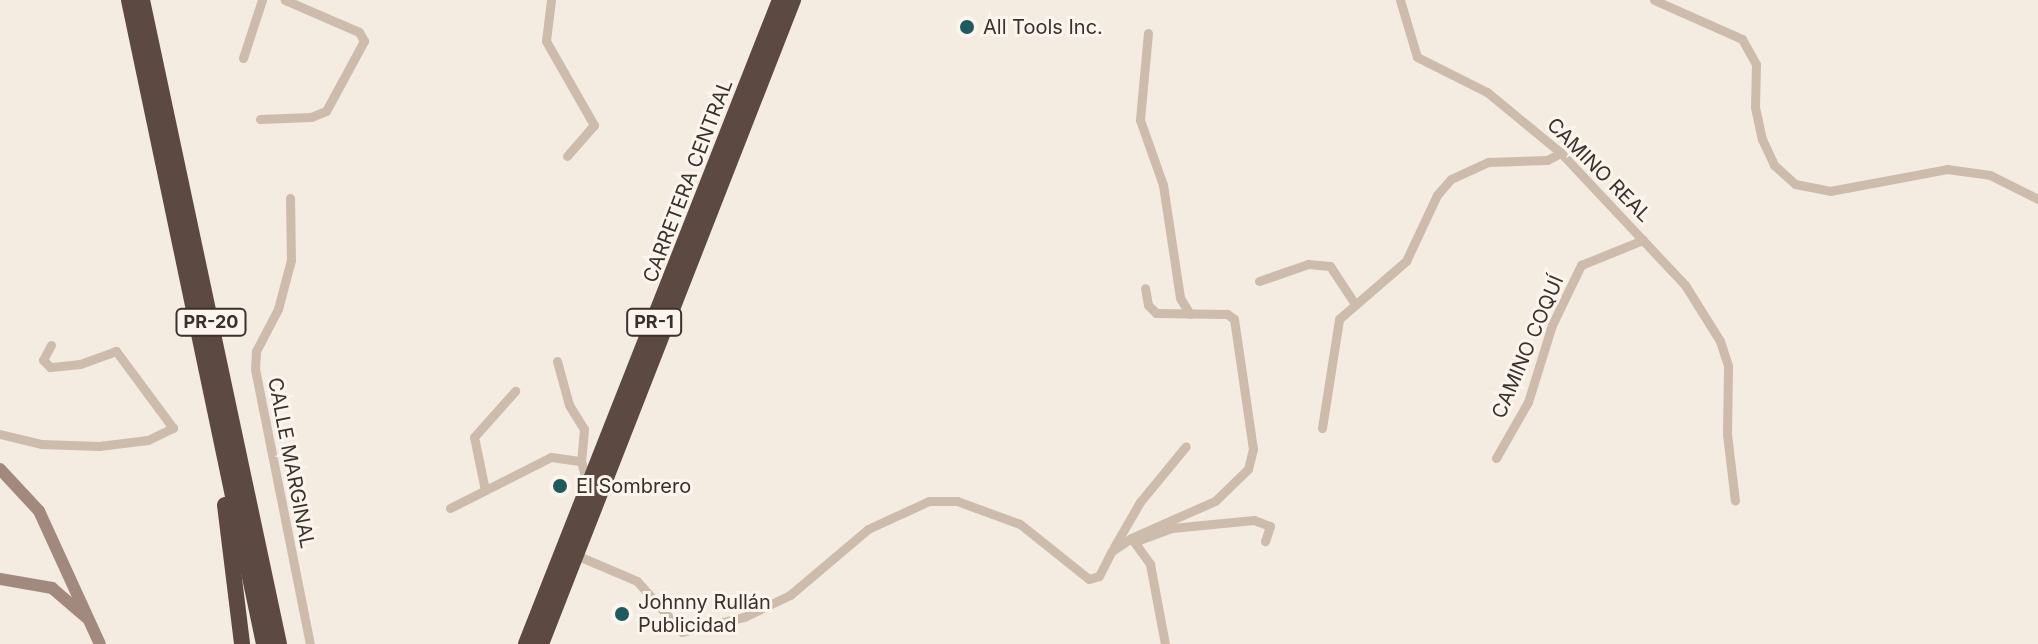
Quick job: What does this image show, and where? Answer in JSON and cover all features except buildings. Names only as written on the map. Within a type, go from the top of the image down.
[{"type":"highway","name":"PR-20","points":[[129,0],[203,365],[264,644]]},
{"type":"highway","name":"PR-20","points":[[142,0],[279,644]]},
{"type":"highway","name":"CARRETERA CENTRAL","points":[[526,644],[780,0]]},
{"type":"highway","name":"CARRETERA CENTRAL","points":[[541,644],[793,0]]},
{"type":"highway","points":[[203,365],[242,644]]},
{"type":"street","points":[[243,58],[262,0]]},
{"type":"street","points":[[260,119],[311,117],[326,111],[364,41],[359,32],[285,0]]},
{"type":"street","points":[[551,0],[546,41],[594,125],[567,156]]},
{"type":"street","name":"CAMINO REAL","points":[[1400,0],[1417,57],[1487,92],[1561,153],[1685,285],[1720,341],[1728,366],[1727,434],[1735,501]]},
{"type":"street","points":[[1654,0],[1742,39],[1756,64],[1755,107],[1762,139],[1774,165],[1795,184],[1830,191],[1947,169],[1990,175],[2038,199]]},
{"type":"street","points":[[1148,33],[1140,120],[1163,185],[1180,298],[1190,314]]},
{"type":"street","points":[[1322,428],[1339,319],[1406,261],[1437,195],[1451,179],[1488,162],[1547,160],[1561,153]]},
{"type":"street","name":"CALLE MARGINAL","points":[[290,198],[291,260],[278,309],[256,351],[255,369],[310,644]]},
{"type":"street","name":"CAMINO COQUÍ","points":[[1496,458],[1528,402],[1552,325],[1581,265],[1643,240]]},
{"type":"street","points":[[1259,281],[1308,264],[1330,266],[1355,304]]},
{"type":"street","points":[[1112,551],[1215,501],[1248,469],[1253,449],[1239,377],[1239,338],[1227,314],[1156,313],[1148,305],[1145,288]]},
{"type":"street","points":[[0,434],[41,444],[99,446],[148,440],[173,428],[116,351],[80,364],[50,367],[43,360],[51,345]]},
{"type":"street","points":[[557,361],[569,405],[584,429],[581,461],[589,490]]},
{"type":"street","points":[[485,490],[474,437],[515,391]]},
{"type":"street","points":[[576,555],[637,581],[657,600],[669,624],[682,632],[744,617],[790,595],[868,529],[929,501],[957,501],[1020,524],[1089,579],[1099,576],[1140,502],[1186,446]]},
{"type":"street","points":[[450,508],[551,457],[581,461]]},
{"type":"street","points":[[0,469],[28,493],[54,539],[100,644]]},
{"type":"street","points":[[1133,540],[1172,528],[1254,520],[1270,526],[1265,541]]},
{"type":"street","points":[[1133,540],[1150,564],[1165,644]]},
{"type":"street","points":[[34,582],[68,570]]},
{"type":"street","points":[[0,579],[34,582],[52,588],[89,620]]},
{"type":"place","name":"All Tools Inc.","points":[[967,27]]},
{"type":"place","name":"El Sombrero","points":[[560,486]]},
{"type":"place","name":"Johnny Rullán Publicidad","points":[[622,614]]}]
